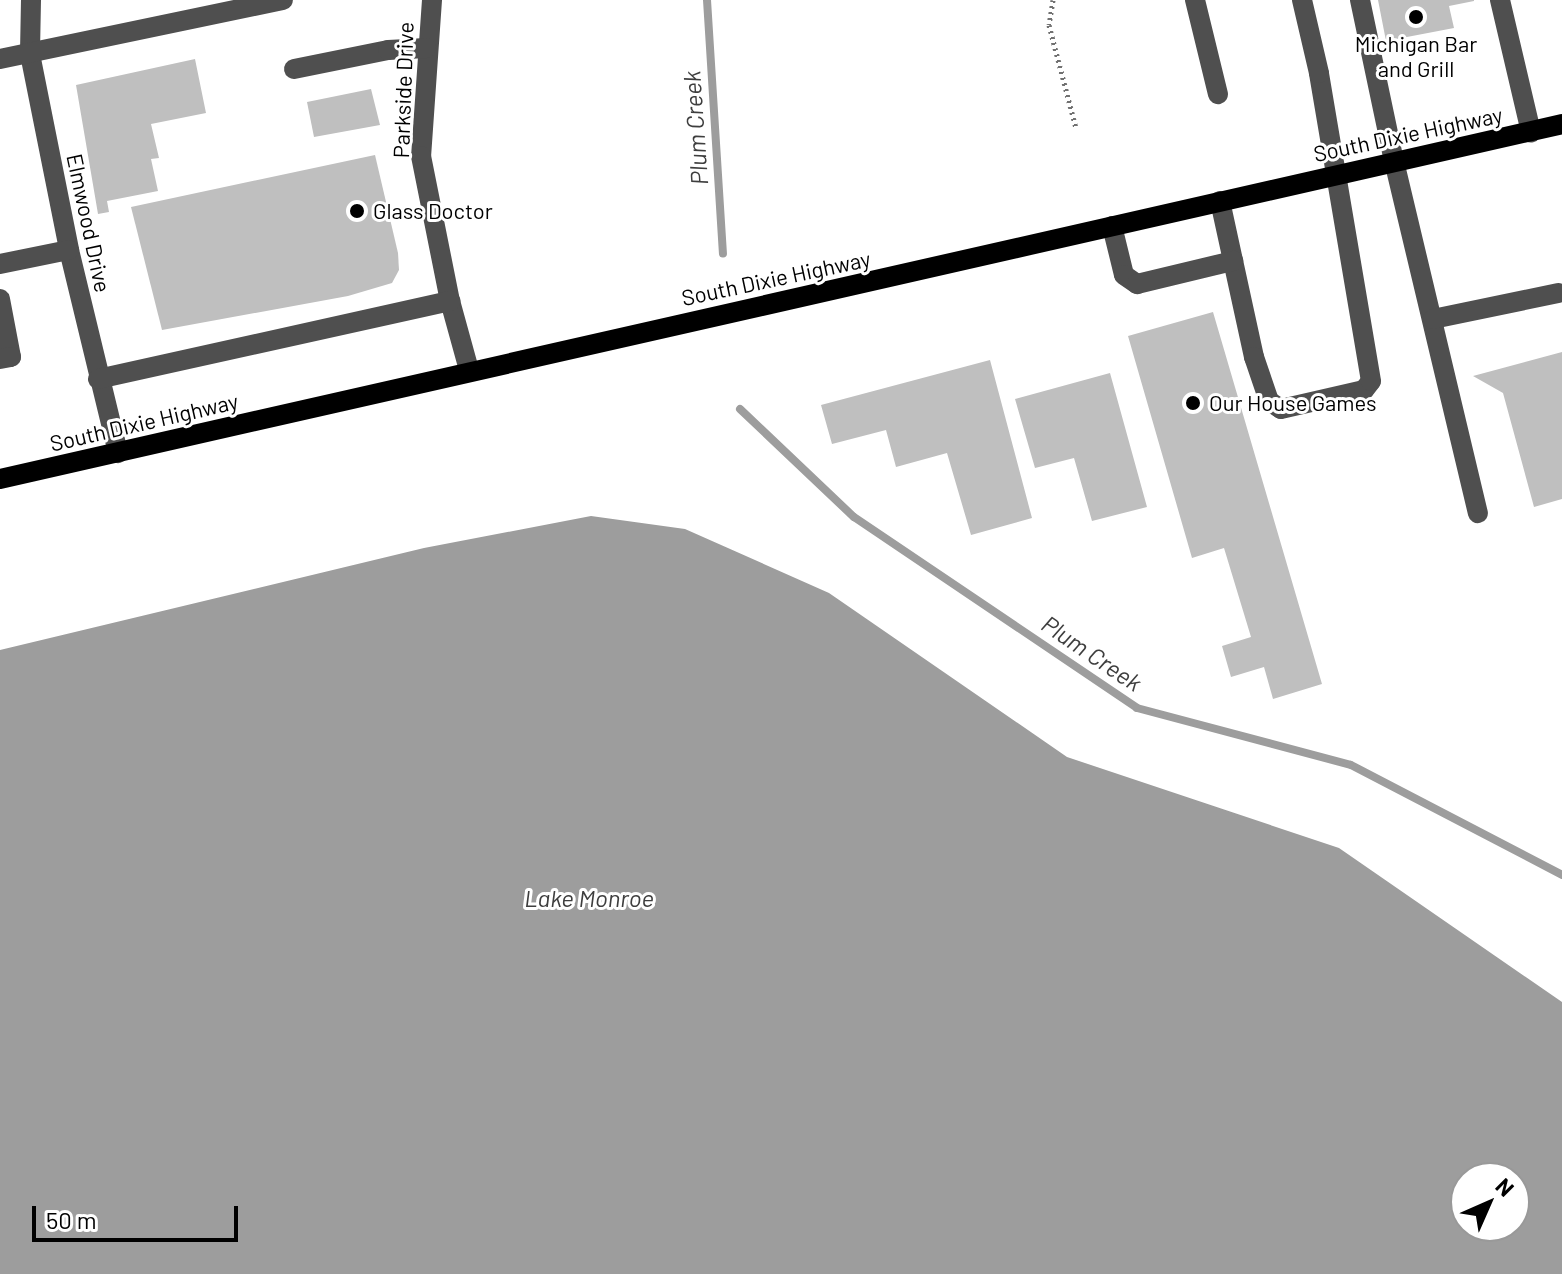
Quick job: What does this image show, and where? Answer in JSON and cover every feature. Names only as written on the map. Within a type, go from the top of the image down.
[{"type":"main road","name":"South Dixie Highway","points":[[0,479],[1562,124]]},
{"type":"street","name":"Elmwood Drive","points":[[31,0],[30,54],[69,250],[118,453]]},
{"type":"street","points":[[0,59],[283,0]]},
{"type":"street","name":"Parkside Drive","points":[[432,0],[426,48],[421,156],[450,301],[469,370]]},
{"type":"street","points":[[1195,0],[1218,94]]},
{"type":"street","points":[[1220,201],[1254,357],[1269,401],[1281,409],[1364,390],[1371,381],[1319,73],[1302,0]]},
{"type":"street","points":[[1360,0],[1394,161],[1478,513]]},
{"type":"street","points":[[1500,0],[1531,132]]},
{"type":"street","points":[[294,69],[388,50],[426,48]]},
{"type":"street","points":[[1112,226],[1124,275],[1137,284],[1233,261]]},
{"type":"street","points":[[0,264],[69,250]]},
{"type":"street","points":[[1433,319],[1558,293]]},
{"type":"street","points":[[0,299],[11,357],[0,359]]},
{"type":"street","points":[[98,379],[450,301]]},
{"type":"path","points":[[1053,0],[1049,25],[1076,128]]},
{"type":"water","name":"Lake Monroe","points":[[591,516],[685,529],[829,593],[1067,757],[1339,848],[1562,1002],[1562,1274],[0,1274],[0,650],[424,548]]},
{"type":"building","name":"Michigan Bar and Grill","points":[[1378,0],[1474,1],[1449,6],[1454,28],[1386,41]]},
{"type":"building","points":[[195,59],[206,113],[151,124],[159,158],[151,159],[158,191],[107,201],[109,212],[98,214],[76,85]]},
{"type":"building","points":[[371,89],[380,125],[314,137],[307,102]]},
{"type":"building","points":[[375,155],[398,253],[399,270],[392,283],[348,296],[162,330],[131,207]]},
{"type":"building","points":[[1213,312],[1322,684],[1273,699],[1264,667],[1231,677],[1222,646],[1251,637],[1224,548],[1192,558],[1128,336]]},
{"type":"building","points":[[1562,352],[1562,499],[1534,507],[1503,393],[1473,376]]},
{"type":"building","points":[[990,360],[1032,518],[971,535],[947,453],[896,467],[886,430],[832,444],[821,405]]},
{"type":"building","points":[[1110,373],[1147,507],[1092,521],[1074,458],[1035,468],[1015,399]]},
{"type":"waterway","name":"Plum Creek","points":[[707,0],[723,253]]},
{"type":"waterway","name":"Plum Creek","points":[[740,409],[854,517],[1137,708],[1351,765],[1562,875]]},
{"type":"place","name":"Michigan Bar and Grill","points":[[1416,17]]},
{"type":"place","name":"Glass Doctor","points":[[357,211]]},
{"type":"place","name":"Our House Games","points":[[1193,403]]}]
